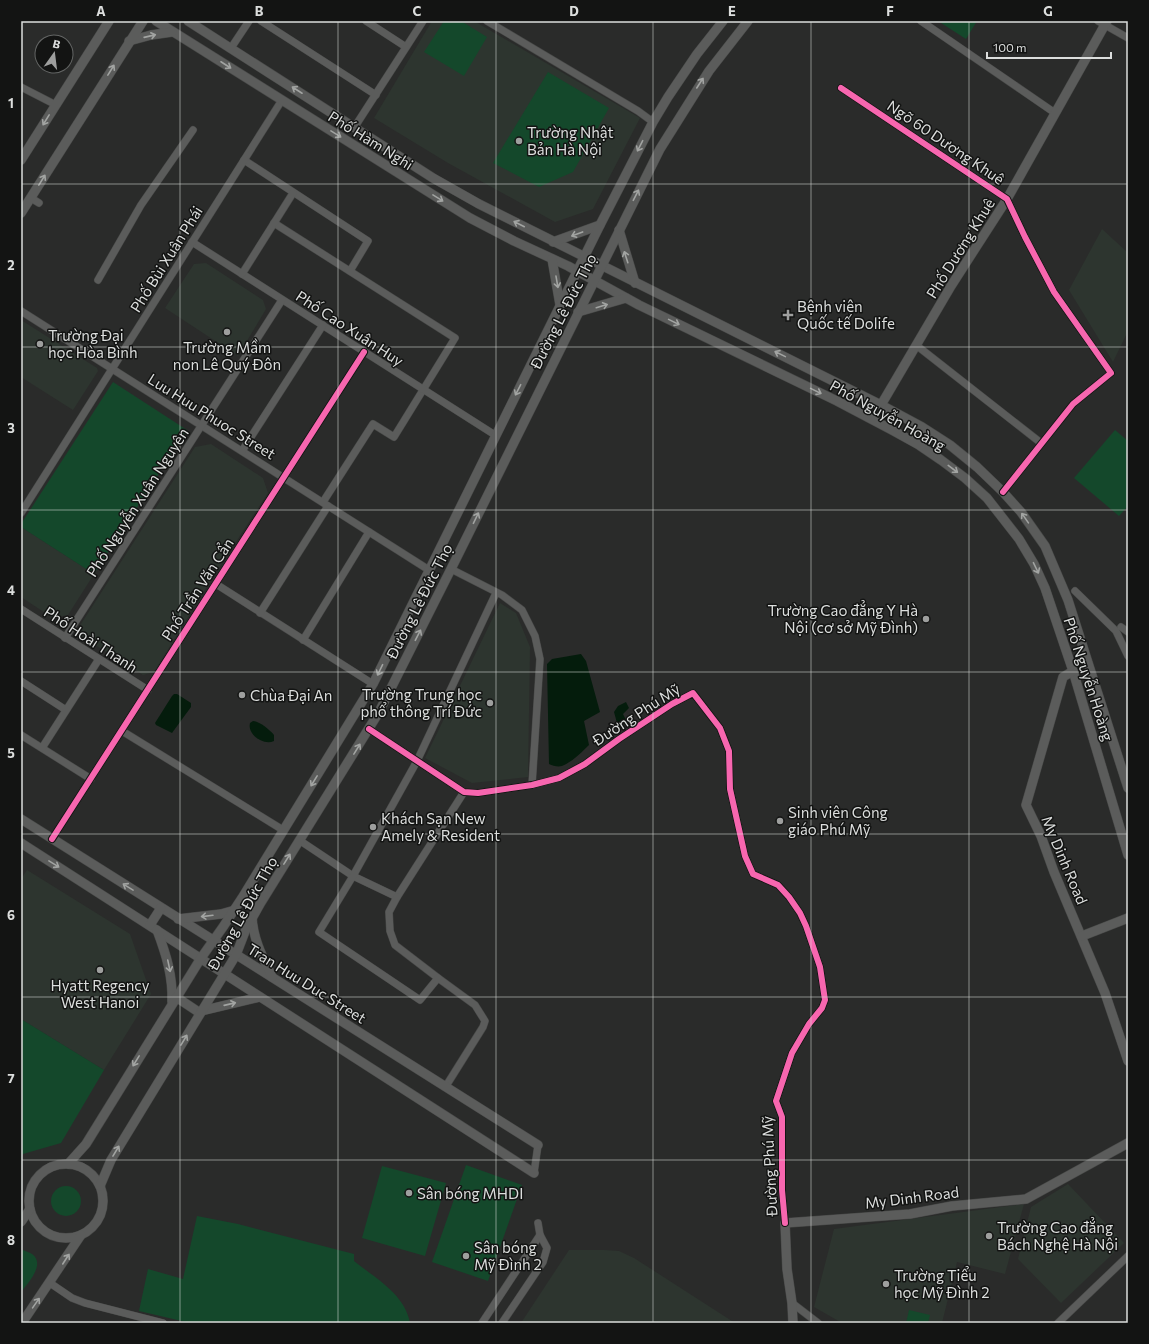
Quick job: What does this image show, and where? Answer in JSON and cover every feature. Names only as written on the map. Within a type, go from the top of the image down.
[{"type":"main road","points":[[21,213],[143,21]]},
{"type":"main road","name":"Phố Hàm Nghi","points":[[156,21],[470,218],[594,280]]},
{"type":"main road","name":"Phố Hàm Nghi","points":[[188,21],[354,128],[479,204],[601,266]]},
{"type":"main road","name":"Đường Lê Đức Thọ","points":[[100,1186],[111,1160],[236,955],[246,928],[252,917],[250,903],[283,830],[373,684],[495,435],[653,122],[696,54],[723,21]]},
{"type":"main road","name":"Đường Lê Đức Thọ","points":[[68,1164],[86,1144],[200,958],[235,910],[250,903],[299,840],[369,729],[451,569],[660,149],[708,71],[748,21]]},
{"type":"main road","name":"Phố Dương Khuê","points":[[881,405],[951,286],[1007,199],[1056,113],[1103,22]]},
{"type":"main road","points":[[21,160],[106,23]]},
{"type":"main road","points":[[129,41],[151,35],[172,32]]},
{"type":"main road","points":[[405,177],[412,164]]},
{"type":"main road","points":[[553,242],[600,225]]},
{"type":"main road","points":[[619,230],[635,283]]},
{"type":"main road","points":[[552,259],[560,305]]},
{"type":"main road","name":"Phố Nguyễn Hoàng","points":[[601,266],[801,364],[922,427],[950,445],[977,467],[1003,492],[1020,512],[1044,546],[1055,568],[1068,600],[1128,788]]},
{"type":"main road","name":"Phố Nguyễn Hoàng","points":[[594,280],[626,298],[837,401],[919,445],[965,478],[987,498],[1020,539],[1045,588],[1073,671],[1128,855]]},
{"type":"main road","points":[[578,312],[626,298]]},
{"type":"main road","points":[[793,380],[801,364]]},
{"type":"main road","name":"My Dinh Road","points":[[1073,671],[1063,677],[1026,805],[1041,836],[1054,872],[1105,993],[1128,1061]]},
{"type":"main road","name":"Tran Huu Duc Street","points":[[21,819],[538,1145]]},
{"type":"main road","points":[[21,843],[534,1172]]},
{"type":"main road","points":[[161,908],[154,928],[166,952],[170,968],[174,1000],[200,1012],[260,997]]},
{"type":"main road","points":[[178,919],[221,914],[235,910]]},
{"type":"main road","points":[[252,917],[257,943],[272,977]]},
{"type":"main road","points":[[1082,936],[1128,918]]},
{"type":"main road","name":"My Dinh Road","points":[[785,1223],[910,1214],[952,1206],[1026,1199],[1128,1143]]},
{"type":"main road","points":[[22,1323],[82,1235],[94,1226],[100,1217],[103,1207],[103,1197],[100,1186],[92,1175],[81,1167],[68,1164],[56,1166],[46,1170],[38,1178],[31,1189],[29,1201],[30,1209],[34,1218],[39,1226],[56,1236],[66,1238],[82,1235]]},
{"type":"main road","points":[[21,1222],[30,1209]]},
{"type":"main road","points":[[785,1223],[787,1269],[792,1303],[792,1323]]},
{"type":"street","points":[[231,48],[248,21]]},
{"type":"street","points":[[261,21],[376,95]]},
{"type":"street","points":[[366,21],[406,47]]},
{"type":"street","points":[[354,128],[423,21]]},
{"type":"street","points":[[487,21],[653,122]]},
{"type":"street","points":[[921,21],[1056,113]]},
{"type":"street","points":[[1103,22],[1128,38]]},
{"type":"street","points":[[21,87],[56,105]]},
{"type":"street","name":"Ngõ 60 Dương Khuê","points":[[841,88],[1007,199],[1054,292],[1111,373],[1073,404],[1041,443]]},
{"type":"street","name":"Phố Bùi Xuân Phái","points":[[21,513],[282,100]]},
{"type":"street","points":[[98,280],[142,205],[193,130]]},
{"type":"street","points":[[244,160],[368,241],[350,271]]},
{"type":"street","points":[[242,274],[293,193]]},
{"type":"street","points":[[31,198],[39,203]]},
{"type":"street","points":[[260,613],[373,424],[394,437],[424,391],[455,338],[274,223]]},
{"type":"street","name":"Phố Cao Xuân Huy","points":[[192,242],[495,435]]},
{"type":"street","name":"Phố Nguyễn Xuân Nguyên","points":[[65,638],[282,300]]},
{"type":"street","name":"Luu Huu Phuoc Street","points":[[21,311],[429,570]]},
{"type":"street","points":[[242,451],[323,325]]},
{"type":"street","points":[[916,345],[1041,443],[1003,492]]},
{"type":"street","name":"Phố Trần Văn Cẩn","points":[[52,839],[364,352]]},
{"type":"street","points":[[303,640],[369,532]]},
{"type":"street","points":[[451,569],[502,595],[522,610],[535,636],[540,660],[532,784]]},
{"type":"street","points":[[216,584],[373,684]]},
{"type":"street","points":[[1075,591],[1116,631],[1128,656]]},
{"type":"street","points":[[438,978],[420,1000],[319,932],[353,876],[417,761],[496,592]]},
{"type":"street","name":"Phố Hoài Thanh","points":[[21,610],[148,690]]},
{"type":"street","points":[[1125,626],[1128,632]]},
{"type":"street","points":[[42,748],[99,659]]},
{"type":"street","points":[[21,681],[66,710]]},
{"type":"street","name":"Đường Phú Mỹ","points":[[464,792],[478,793],[558,778],[585,764],[659,712],[693,693],[720,728],[729,751],[730,789],[745,856],[753,874],[778,885],[789,897],[800,913],[820,967],[825,1000],[822,1008],[809,1024],[792,1053],[776,1101],[782,1117],[782,1190],[785,1223]]},
{"type":"street","points":[[369,729],[464,792],[397,896],[389,912],[390,931],[395,944],[475,1005],[485,1021],[483,1027],[446,1086]]},
{"type":"street","points":[[122,731],[283,830]]},
{"type":"street","points":[[21,735],[91,779]]},
{"type":"street","points":[[299,840],[353,876],[397,896]]},
{"type":"street","points":[[534,1172],[538,1145]]},
{"type":"street","points":[[502,1323],[543,1262],[547,1248],[540,1235],[538,1223]]},
{"type":"street","points":[[482,1323],[540,1235]]},
{"type":"street","points":[[1058,1323],[1128,1256]]},
{"type":"street","points":[[50,1283],[67,1295],[84,1303],[163,1323]]},
{"type":"street","points":[[792,1303],[818,1323]]},
{"type":"shaded area","name":"Trường Nhật Bản Hà Nội","points":[[432,21],[474,21],[640,118],[593,209],[555,222],[448,163],[374,118]]},
{"type":"shaded area","points":[[1102,229],[1127,252],[1128,251],[1128,331],[1113,362],[1069,290]]},
{"type":"shaded area","name":"Trường Mầm non Lê Quý Đôn","points":[[206,263],[263,300],[266,309],[238,356],[165,308],[194,264]]},
{"type":"shaded area","name":"Trường Đại học Hòa Bình","points":[[21,320],[97,368],[98,371],[73,410],[21,377]]},
{"type":"shaded area","points":[[211,444],[263,478],[268,493],[211,580],[154,672],[143,675],[81,636],[79,627],[195,447]]},
{"type":"shaded area","points":[[21,527],[94,574],[68,615],[53,618],[21,597]]},
{"type":"shaded area","name":"Trường Trung học phổ thông Trí Đức","points":[[500,603],[516,613],[530,647],[528,777],[472,783],[425,758]]},
{"type":"shaded area","points":[[581,654],[586,661],[600,712],[584,721],[589,745],[577,757],[566,764],[554,766],[549,764],[547,664],[552,659]]},
{"type":"shaded area","points":[[174,694],[177,694],[191,703],[191,707],[172,733],[156,725],[155,723]]},
{"type":"shaded area","points":[[626,702],[629,708],[623,714],[626,720],[617,723],[614,712],[618,706]]},
{"type":"shaded area","points":[[253,721],[261,724],[270,731],[274,735],[274,741],[265,742],[253,735],[250,723]]},
{"type":"shaded area","points":[[27,870],[130,934],[151,994],[104,1070],[21,1019],[21,879]]},
{"type":"shaded area","points":[[1068,1184],[1124,1243],[1061,1303],[1018,1259],[1031,1207]]},
{"type":"shaded area","name":"Trường Tiểu học Mỹ Đình 2","points":[[1024,1204],[1005,1274],[957,1262],[942,1323],[842,1323],[814,1307],[834,1229]]},
{"type":"shaded area","points":[[569,1250],[619,1251],[634,1258],[735,1323],[521,1323]]},
{"type":"green space","points":[[444,21],[461,21],[487,37],[464,76],[424,52]]},
{"type":"green space","points":[[938,21],[977,21],[966,39]]},
{"type":"green space","points":[[548,72],[609,108],[573,172],[539,187],[493,163]]},
{"type":"green space","points":[[113,382],[187,430],[94,574],[21,527],[21,524]]},
{"type":"green space","points":[[1115,430],[1128,441],[1128,506],[1119,516],[1074,478]]},
{"type":"green space","points":[[21,1019],[104,1070],[61,1143],[23,1154],[21,1157]]},
{"type":"green space","points":[[466,1165],[522,1185],[488,1281],[432,1262]]},
{"type":"green space","points":[[382,1166],[446,1183],[425,1256],[362,1238]]},
{"type":"green space","points":[[66,1186],[77,1190],[81,1201],[77,1212],[66,1216],[55,1212],[51,1201],[55,1190]]},
{"type":"green space","points":[[197,1216],[238,1224],[354,1254],[354,1261],[380,1280],[396,1295],[407,1313],[410,1323],[190,1323],[139,1311],[148,1269],[183,1279]]},
{"type":"green space","points":[[23,1250],[32,1254],[36,1258],[37,1268],[21,1292],[21,1251]]},
{"type":"green space","points":[[909,1310],[930,1315],[928,1323],[906,1323]]},
{"type":"cycle path","points":[[841,88],[1007,199],[1054,292],[1111,373],[1073,404],[1003,492]]},
{"type":"cycle path","points":[[52,839],[364,352]]},
{"type":"cycle path","points":[[369,729],[464,792],[478,793],[532,785],[559,778],[585,764],[619,739],[672,704],[693,693],[720,728],[729,751],[730,789],[745,856],[753,874],[778,885],[789,897],[800,913],[806,926],[820,967],[825,1000],[822,1008],[809,1024],[792,1053],[776,1101],[782,1117],[782,1190],[785,1223]]},
{"type":"place","name":"Trường Nhật Bản Hà Nội","points":[[519,141]]},
{"type":"place","name":"Bệnh viện Quốc tế Dolife","points":[[788,315]]},
{"type":"place","name":"Trường Mầm non Lê Quý Đôn","points":[[227,332]]},
{"type":"place","name":"Trường Đại học Hòa Bình","points":[[40,344]]},
{"type":"place","name":"Trường Cao đẳng Y Hà Nội (cơ sở Mỹ Đình)","points":[[926,619]]},
{"type":"place","name":"Chùa Đại An","points":[[242,695]]},
{"type":"place","name":"Trường Trung học phổ thông Trí Đức","points":[[490,703]]},
{"type":"place","name":"Sinh viên Công giáo Phú Mỹ","points":[[780,821]]},
{"type":"place","name":"Khách Sạn New Amely & Resident","points":[[373,827]]},
{"type":"place","name":"Hyatt Regency West Hanoi","points":[[100,970]]},
{"type":"place","name":"Sân bóng MHDI","points":[[409,1193]]},
{"type":"place","name":"Trường Cao đẳng Bách Nghệ Hà Nội","points":[[989,1236]]},
{"type":"place","name":"Sân bóng Mỹ Đình 2","points":[[466,1256]]},
{"type":"place","name":"Trường Tiểu học Mỹ Đình 2","points":[[886,1284]]}]
